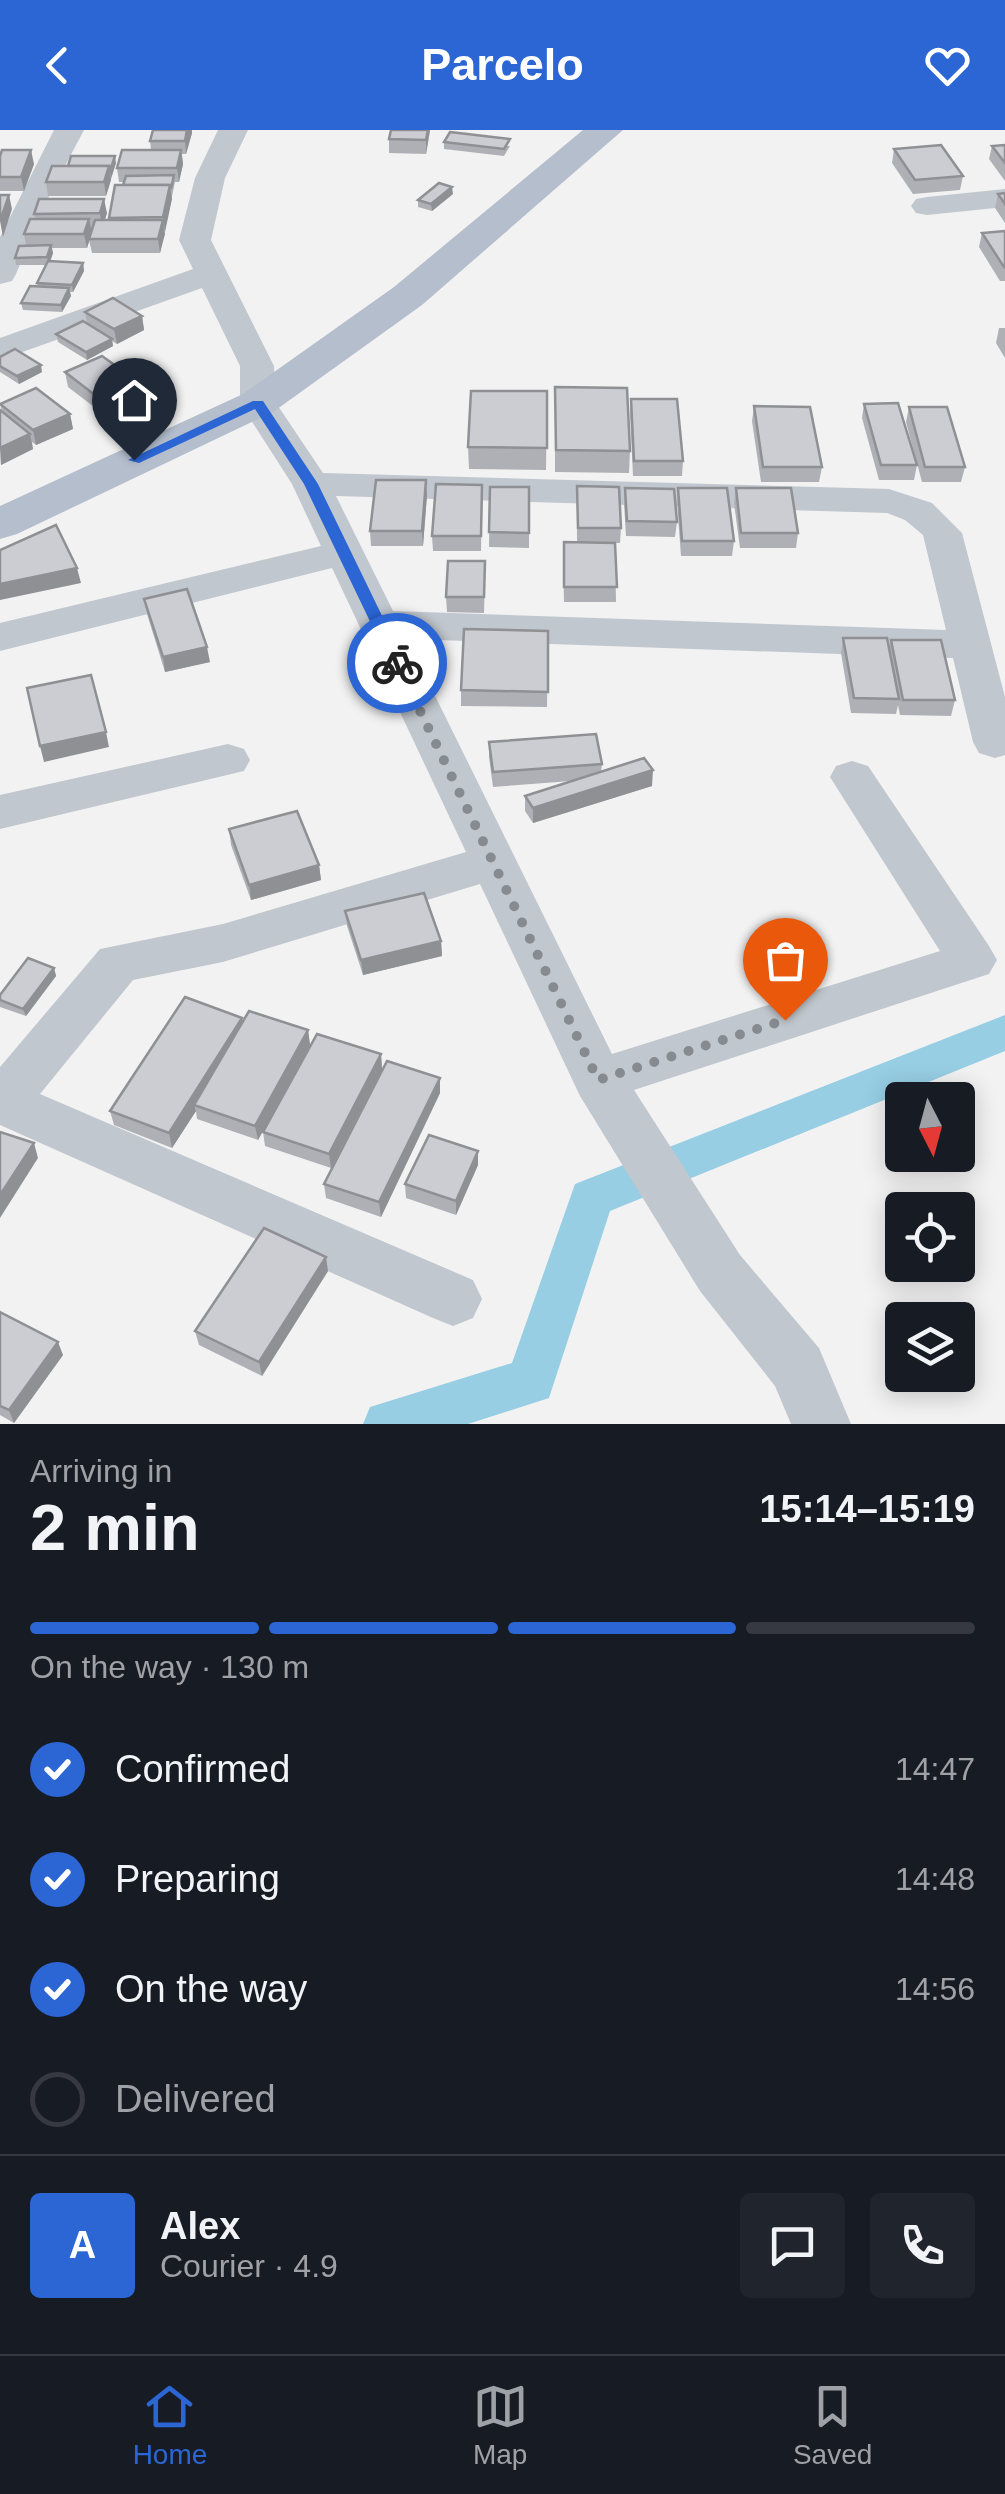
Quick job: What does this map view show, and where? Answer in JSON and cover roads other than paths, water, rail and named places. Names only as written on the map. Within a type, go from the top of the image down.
[{"type":"main road","points":[[0,492],[258,385],[568,130]]},
{"type":"main road","points":[[0,524],[258,385],[408,296],[605,130]]},
{"type":"street","points":[[0,274],[15,202],[68,130]]},
{"type":"street","points":[[233,130],[210,178],[195,240],[258,385],[311,484],[598,1080],[720,1273],[798,1368],[822,1424]]},
{"type":"street","points":[[926,206],[1005,198]]},
{"type":"street","points":[[0,350],[40,332],[210,274]]},
{"type":"street","points":[[0,293],[40,332]]},
{"type":"street","points":[[311,484],[889,501],[930,516],[942,533],[974,645],[995,742]]},
{"type":"street","points":[[0,637],[344,553]]},
{"type":"street","points":[[379,624],[974,645]]},
{"type":"street","points":[[0,812],[228,760]]},
{"type":"street","points":[[598,1080],[972,960],[852,777]]},
{"type":"street","points":[[453,1298],[1,1102],[118,963],[223,942],[493,862]]},
{"type":"waterway","points":[[388,1424],[531,1381],[591,1198],[1005,1032]]}]
